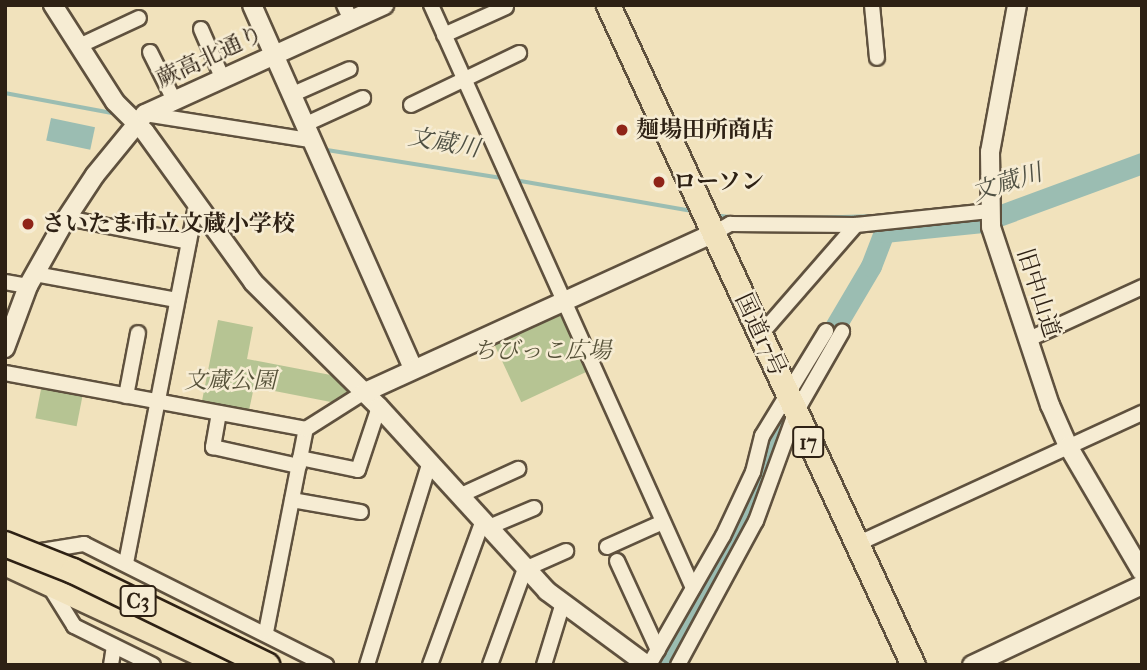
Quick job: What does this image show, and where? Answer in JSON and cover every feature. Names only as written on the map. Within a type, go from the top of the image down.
[{"type":"highway","name":"国道17号","points":[[608,5],[912,665]]},
{"type":"highway","name":"C3","points":[[11,552],[225,665]]},
{"type":"highway","name":"C3","points":[[11,552],[86,577],[267,665]]},
{"type":"highway","points":[[11,552],[255,665]]},
{"type":"highway","points":[[5,574],[53,592],[209,665]]},
{"type":"street","points":[[252,5],[413,368]]},
{"type":"street","name":"蕨高北通り","points":[[137,118],[274,54],[348,13],[384,5]]},
{"type":"street","points":[[431,5],[693,589]]},
{"type":"street","points":[[872,5],[877,58]]},
{"type":"street","name":"旧中山道","points":[[1017,5],[990,152],[990,217],[1027,340],[1068,446],[1142,572]]},
{"type":"street","points":[[55,6],[79,46],[137,118],[196,207],[253,282],[379,407],[525,569],[563,603],[651,660]]},
{"type":"street","points":[[444,35],[506,7]]},
{"type":"street","points":[[79,46],[139,18]]},
{"type":"street","points":[[201,29],[222,77]]},
{"type":"street","points":[[150,52],[174,100]]},
{"type":"street","points":[[411,105],[519,53]]},
{"type":"street","points":[[291,95],[350,69]]},
{"type":"street","points":[[137,118],[311,140],[363,98]]},
{"type":"street","points":[[5,348],[32,280],[67,218],[137,118]]},
{"type":"street","points":[[126,563],[196,207]]},
{"type":"street","points":[[5,373],[306,429],[363,393],[563,300],[706,220],[730,224],[856,225],[990,217]]},
{"type":"street","points":[[67,218],[189,242]]},
{"type":"street","points":[[760,335],[856,225]]},
{"type":"street","points":[[5,282],[32,280],[177,300]]},
{"type":"street","points":[[1027,340],[1142,287]]},
{"type":"street","points":[[678,665],[755,521],[792,405],[826,331]]},
{"type":"street","points":[[651,660],[693,589],[753,472],[762,436],[792,405],[842,332]]},
{"type":"street","points":[[126,396],[138,333]]},
{"type":"street","points":[[219,413],[213,447],[358,470],[379,407]]},
{"type":"street","points":[[857,544],[1142,413]]},
{"type":"street","points":[[266,632],[306,429]]},
{"type":"street","points":[[367,665],[430,462]]},
{"type":"street","points":[[461,495],[519,468]]},
{"type":"street","points":[[292,500],[361,512]]},
{"type":"street","points":[[430,665],[486,524],[534,508]]},
{"type":"street","points":[[607,547],[663,522]]},
{"type":"street","points":[[11,552],[84,544],[266,632],[302,656],[326,665]]},
{"type":"street","points":[[490,665],[525,569],[566,551]]},
{"type":"street","points":[[617,561],[651,660]]},
{"type":"street","points":[[972,665],[1142,585]]},
{"type":"street","points":[[53,592],[74,626],[153,665]]},
{"type":"street","points":[[544,665],[563,603]]},
{"type":"street","points":[[111,665],[114,646]]},
{"type":"green space","name":"ちびっこ広場","points":[[563,300],[595,368],[521,402],[490,334]]},
{"type":"green space","name":"文蔵公園","points":[[218,320],[253,327],[247,359],[336,376],[352,390],[350,395],[336,403],[254,387],[248,415],[201,406]]},
{"type":"green space","points":[[43,379],[84,387],[77,426],[35,418]]},
{"type":"water","points":[[51,118],[95,127],[90,150],[46,140]]},
{"type":"waterway","name":"文蔵川","points":[[5,93],[117,114]]},
{"type":"waterway","name":"文蔵川","points":[[321,149],[503,178]]},
{"type":"waterway","name":"文蔵川","points":[[819,354],[871,266],[884,232],[982,222],[1142,163]]},
{"type":"waterway","name":"文蔵川","points":[[515,180],[693,211]]},
{"type":"waterway","name":"文蔵川","points":[[714,215],[731,217]]},
{"type":"waterway","name":"文蔵川","points":[[809,218],[876,216]]},
{"type":"waterway","points":[[663,665],[708,588],[778,429]]},
{"type":"place","name":"麺場田所商店","points":[[622,130]]},
{"type":"place","name":"ローソン","points":[[659,182]]},
{"type":"place","name":"さいたま市立文蔵小学校","points":[[28,224]]}]
